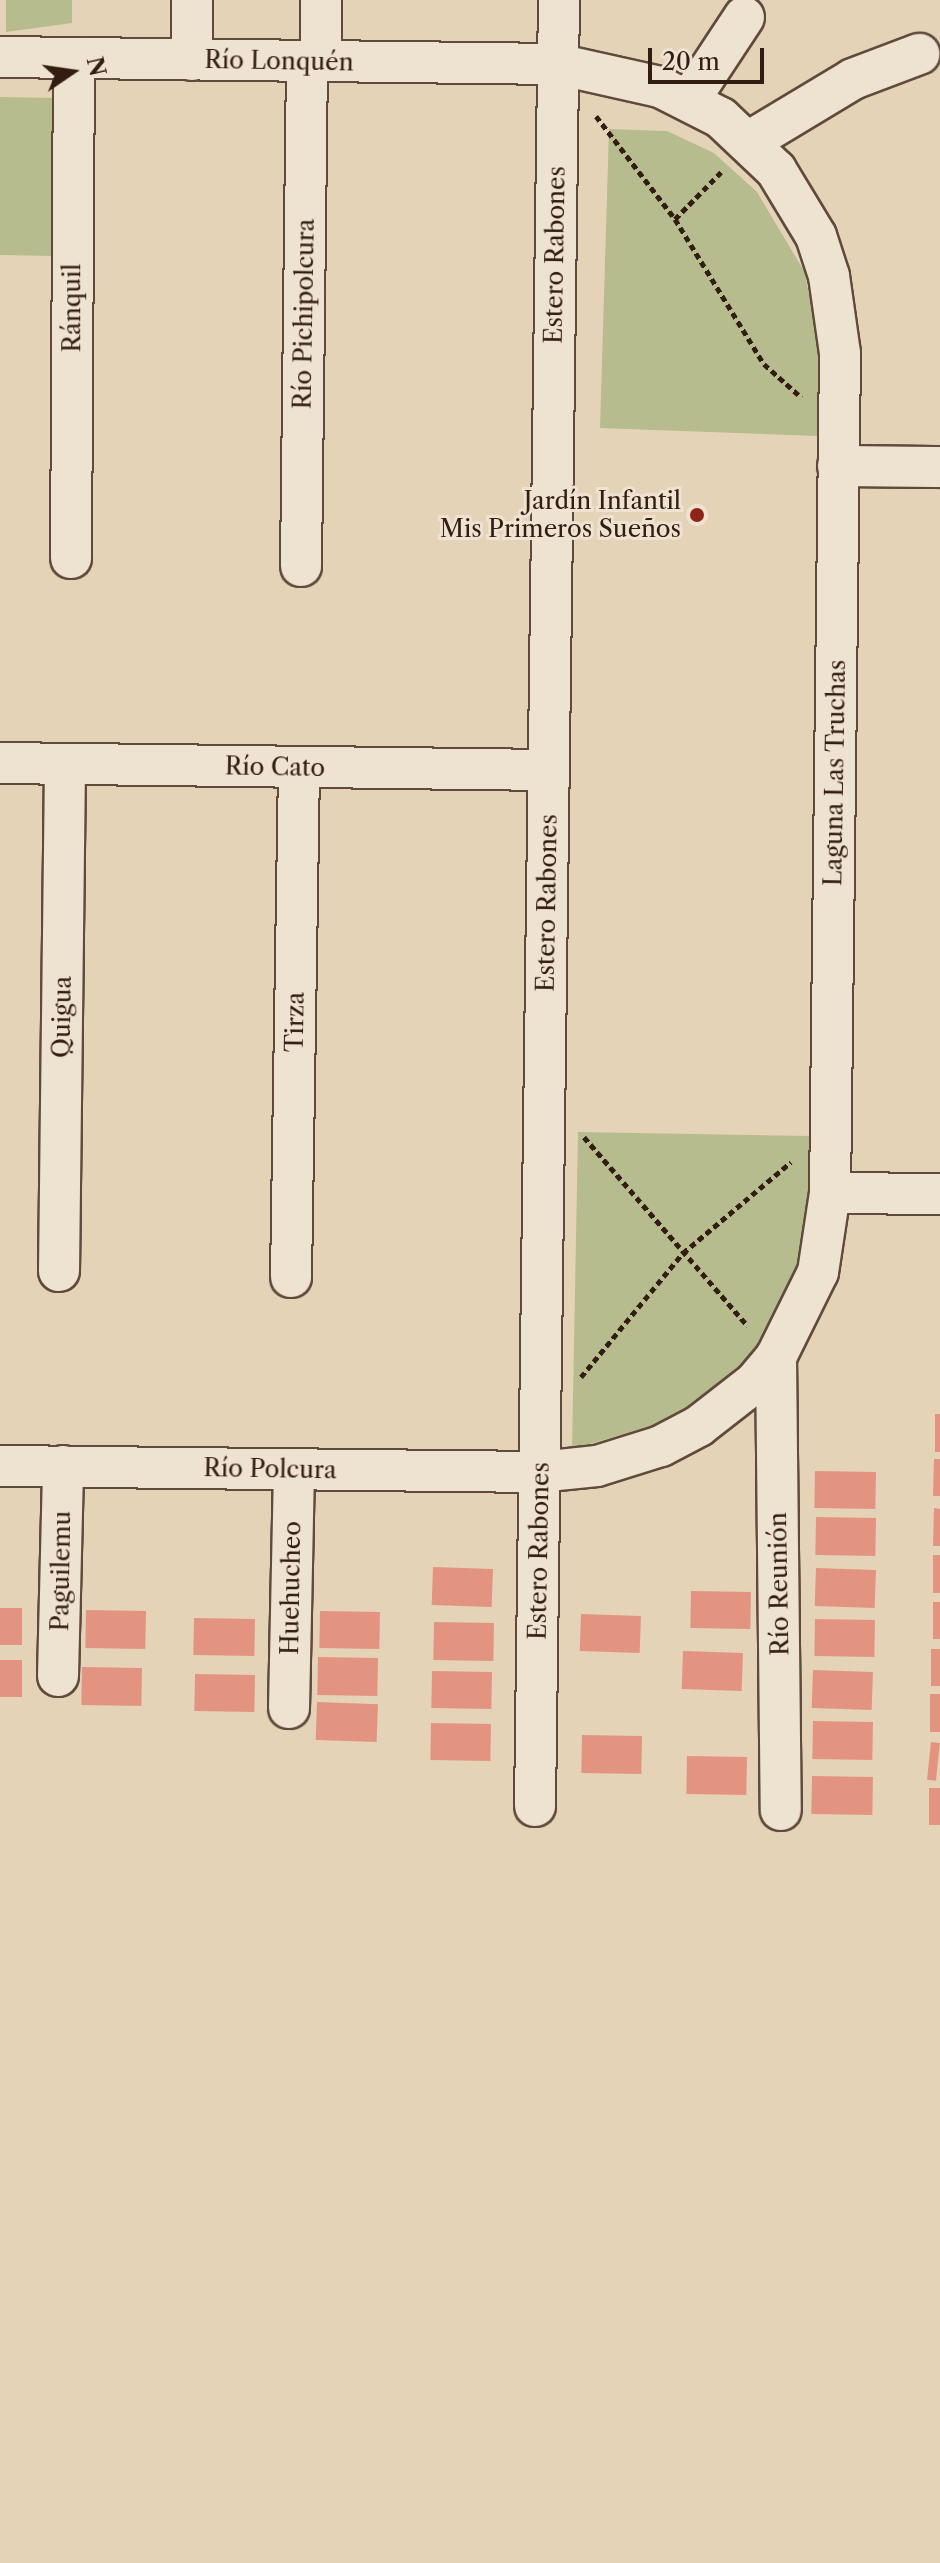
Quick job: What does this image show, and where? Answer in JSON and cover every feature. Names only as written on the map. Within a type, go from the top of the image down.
[{"type":"street","points":[[192,0],[192,60]]},
{"type":"street","name":"Río Pichipolcura","points":[[301,566],[314,61],[321,0]]},
{"type":"street","name":"Estero Rabones","points":[[535,1806],[559,0]]},
{"type":"street","points":[[690,99],[744,17]]},
{"type":"street","points":[[750,141],[853,79],[919,54]]},
{"type":"street","name":"Río Lonquén","points":[[0,57],[557,64]]},
{"type":"street","name":"Ránquil","points":[[71,558],[74,58]]},
{"type":"street","name":"Laguna Las Truchas","points":[[540,1472],[597,1466],[661,1446],[728,1406],[776,1357],[818,1272],[830,1193],[831,1128],[838,314],[829,276],[795,199],[750,141],[690,99],[628,77],[557,64]]},
{"type":"street","points":[[838,448],[940,467]]},
{"type":"street","name":"Río Cato","points":[[0,763],[549,770]]},
{"type":"street","name":"Quigua","points":[[59,1271],[65,764]]},
{"type":"street","name":"Tirza","points":[[291,1277],[299,767]]},
{"type":"street","points":[[830,1193],[940,1194]]},
{"type":"street","name":"Río Reunión","points":[[776,1357],[781,1810]]},
{"type":"street","name":"Río Polcura","points":[[0,1466],[540,1472]]},
{"type":"street","name":"Paguilemu","points":[[58,1676],[63,1466]]},
{"type":"street","name":"Huehucheo","points":[[289,1708],[294,1469]]},
{"type":"path","points":[[593,112],[675,219],[764,364],[838,448]]},
{"type":"path","points":[[675,219],[750,141]]},
{"type":"path","points":[[545,1091],[776,1357]]},
{"type":"path","points":[[578,1381],[683,1253],[831,1128]]},
{"type":"green space","points":[[6,0],[72,0],[72,23],[6,32]]},
{"type":"green space","points":[[0,97],[57,98],[54,256],[0,255]]},
{"type":"green space","points":[[609,129],[667,131],[714,153],[757,192],[804,271],[821,349],[818,436],[600,428]]},
{"type":"green space","points":[[578,1132],[811,1136],[809,1237],[764,1346],[669,1421],[572,1449]]},
{"type":"building","points":[[935,1414],[940,1414],[940,1452],[935,1452]]},
{"type":"building","points":[[934,1459],[940,1459],[940,1496],[933,1496]]},
{"type":"building","points":[[815,1471],[876,1472],[875,1509],[814,1508]]},
{"type":"building","points":[[934,1508],[940,1509],[940,1546],[933,1546]]},
{"type":"building","points":[[816,1517],[876,1518],[875,1556],[815,1555]]},
{"type":"building","points":[[933,1555],[940,1555],[940,1593],[933,1593]]},
{"type":"building","points":[[433,1567],[493,1569],[492,1607],[432,1605]]},
{"type":"building","points":[[816,1568],[876,1570],[875,1608],[815,1606]]},
{"type":"building","points":[[691,1591],[751,1592],[750,1629],[690,1628]]},
{"type":"building","points":[[933,1602],[940,1602],[940,1639],[933,1639]]},
{"type":"building","points":[[0,1608],[22,1608],[22,1645],[0,1645]]},
{"type":"building","points":[[86,1610],[146,1611],[145,1649],[85,1648]]},
{"type":"building","points":[[320,1611],[380,1612],[379,1649],[319,1648]]},
{"type":"building","points":[[581,1614],[641,1616],[640,1653],[580,1651]]},
{"type":"building","points":[[194,1618],[255,1619],[254,1656],[193,1655]]},
{"type":"building","points":[[815,1619],[875,1620],[874,1657],[814,1656]]},
{"type":"building","points":[[434,1622],[494,1623],[493,1661],[433,1660]]},
{"type":"building","points":[[931,1649],[940,1649],[940,1686],[931,1686]]},
{"type":"building","points":[[683,1651],[743,1653],[742,1691],[682,1689]]},
{"type":"building","points":[[318,1657],[378,1658],[377,1696],[317,1695]]},
{"type":"building","points":[[0,1660],[22,1660],[22,1697],[0,1697]]},
{"type":"building","points":[[82,1667],[142,1668],[141,1706],[81,1705]]},
{"type":"building","points":[[813,1670],[873,1672],[872,1710],[812,1708]]},
{"type":"building","points":[[432,1671],[492,1672],[491,1709],[431,1708]]},
{"type":"building","points":[[195,1674],[255,1675],[254,1712],[194,1711]]},
{"type":"building","points":[[930,1694],[940,1694],[940,1732],[930,1732]]},
{"type":"building","points":[[317,1702],[378,1704],[377,1742],[316,1740]]},
{"type":"building","points":[[813,1721],[873,1722],[872,1760],[812,1759]]},
{"type":"building","points":[[431,1723],[491,1724],[490,1761],[430,1760]]},
{"type":"building","points":[[582,1735],[642,1736],[641,1774],[581,1773]]},
{"type":"building","points":[[931,1742],[940,1743],[936,1781],[927,1780]]},
{"type":"building","points":[[687,1756],[747,1757],[746,1795],[686,1794]]},
{"type":"building","points":[[812,1776],[873,1777],[872,1815],[811,1814]]},
{"type":"building","points":[[929,1788],[940,1788],[940,1825],[929,1825]]},
{"type":"place","name":"Jardín Infantil Mis Primeros Sueños","points":[[697,515]]}]
